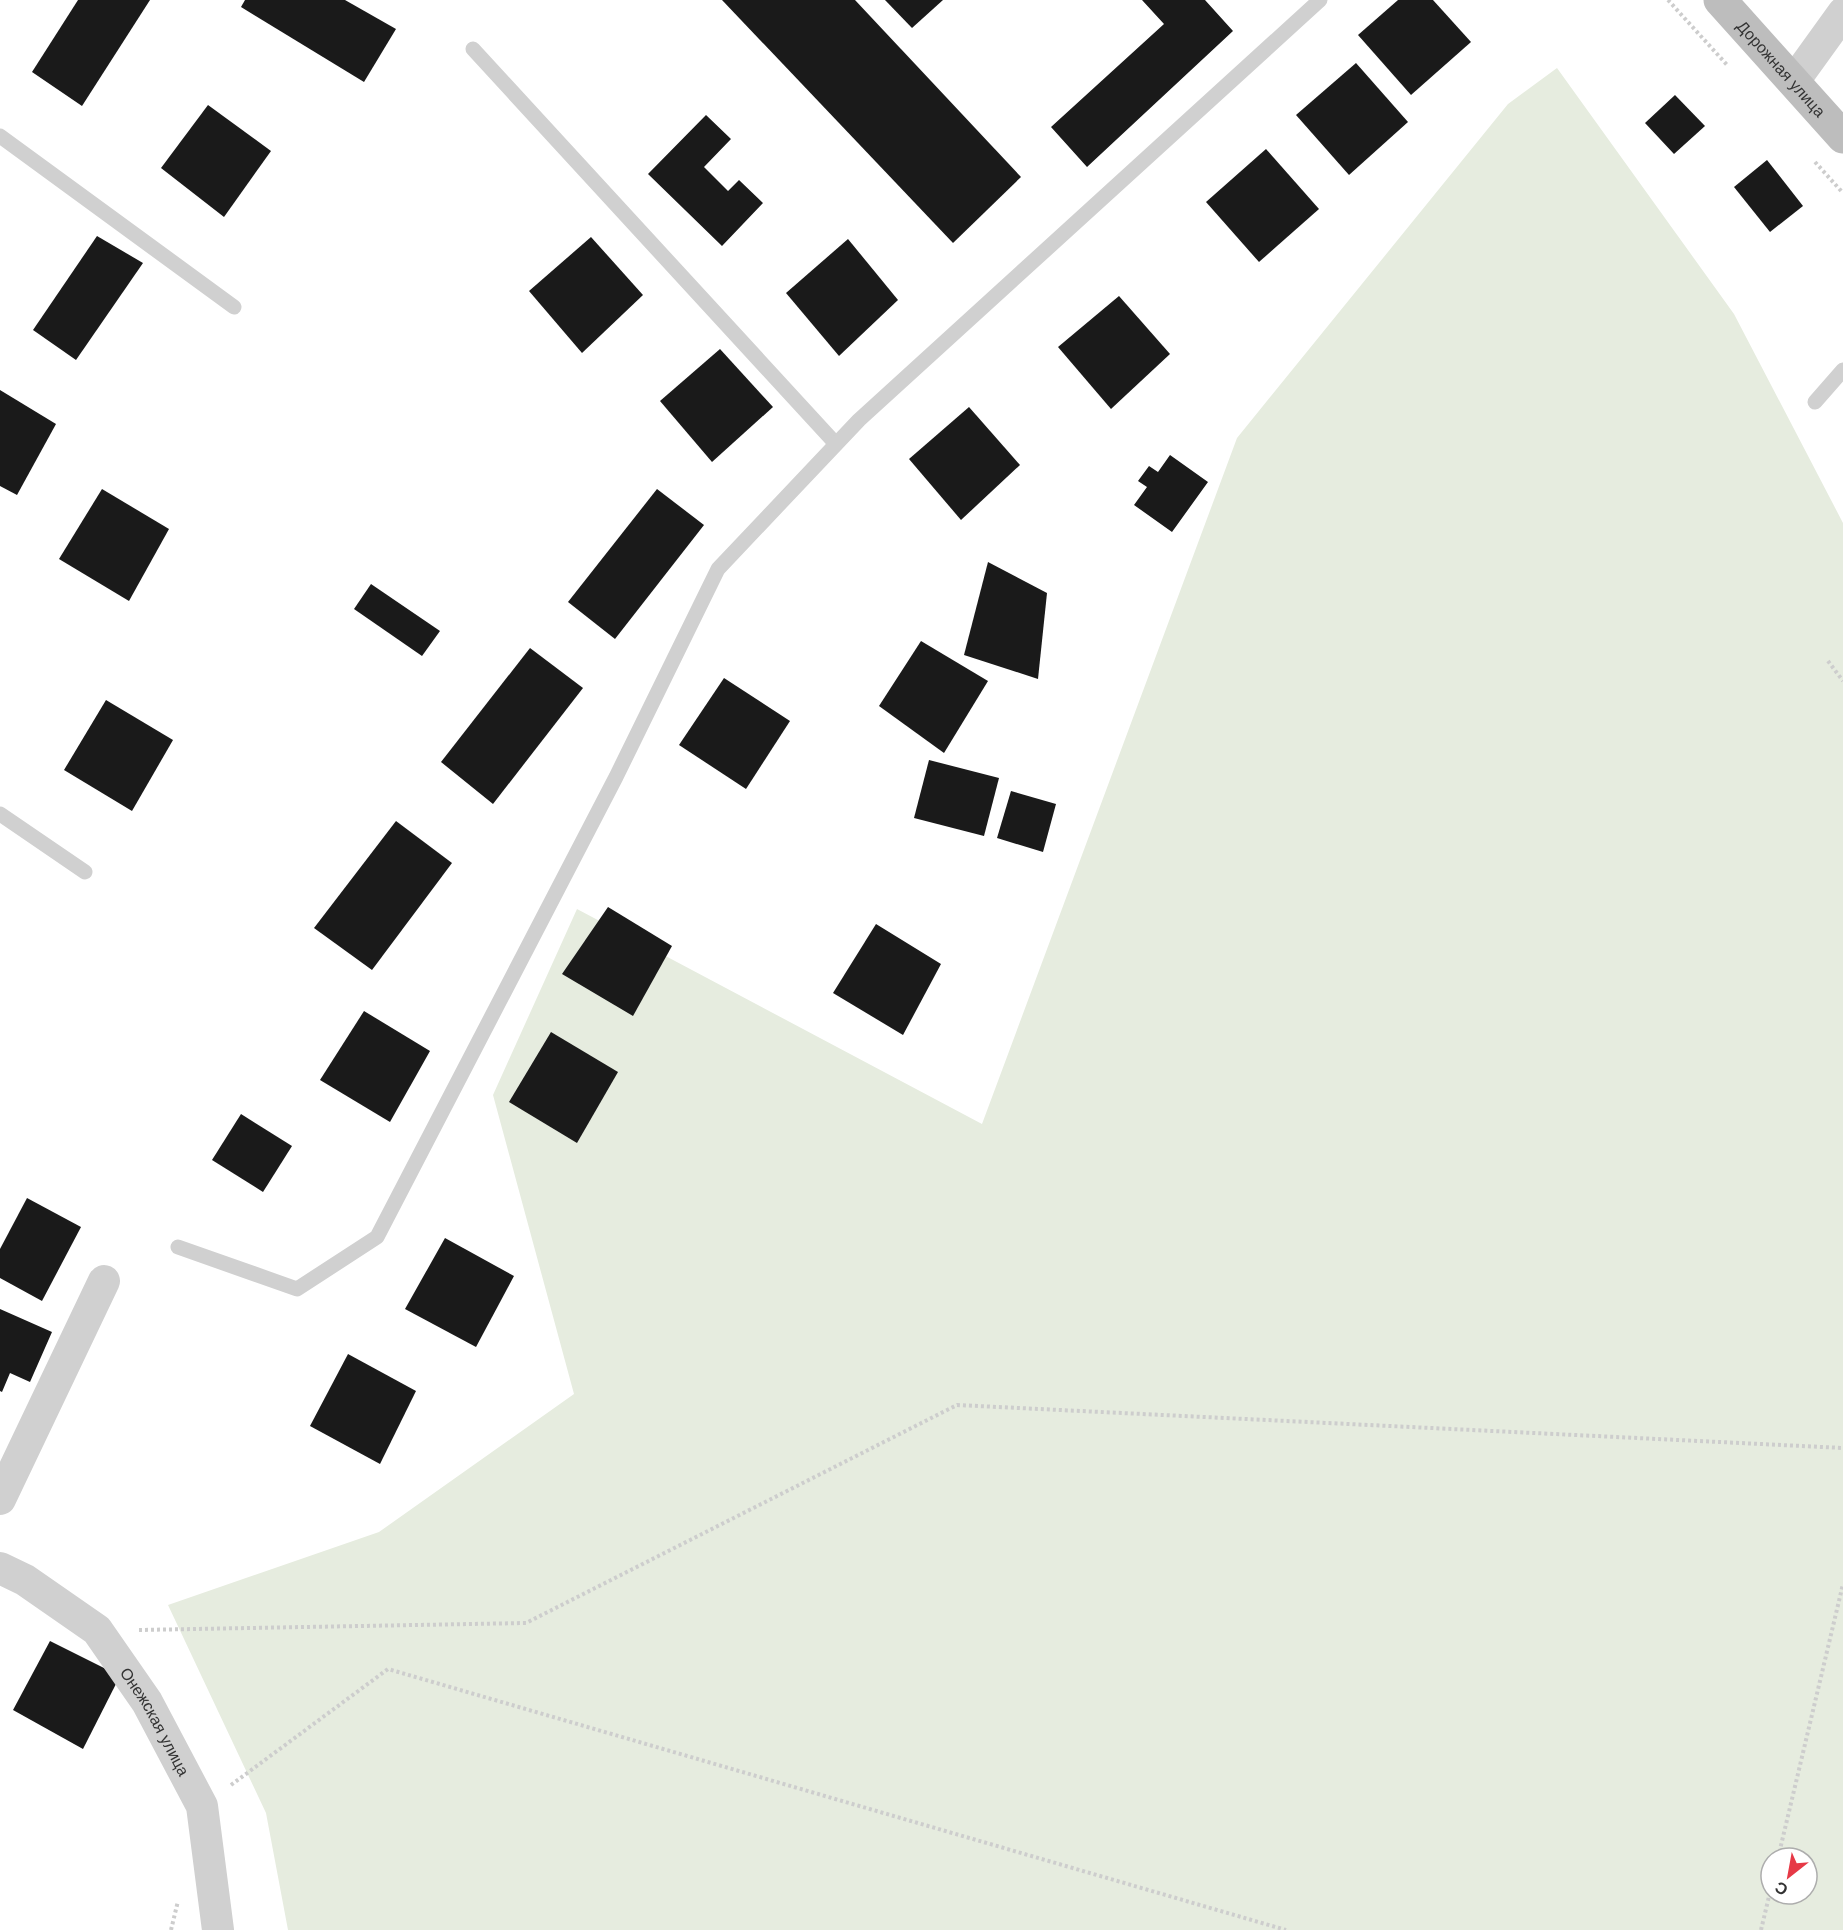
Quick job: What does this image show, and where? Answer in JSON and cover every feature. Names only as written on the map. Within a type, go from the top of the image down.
[{"type":"main road","name":"Дорожная улица","points":[[1720,0],[1843,137]]},
{"type":"street","points":[[1794,81],[1843,13]]},
{"type":"street","points":[[0,1499],[104,1281]]},
{"type":"street","name":"Онежская улица","points":[[0,1568],[25,1580],[97,1630],[147,1702],[202,1806],[218,1930]]},
{"type":"lane","points":[[178,1247],[297,1289],[377,1237],[616,777],[718,569],[859,420],[1320,0]]},
{"type":"lane","points":[[472,49],[836,444]]},
{"type":"lane","points":[[0,136],[234,307]]},
{"type":"lane","points":[[1815,402],[1843,370]]},
{"type":"lane","points":[[0,814],[85,872]]},
{"type":"path","points":[[1828,661],[1843,681]]},
{"type":"path","points":[[97,1630],[526,1623],[957,1405],[1843,1448]]},
{"type":"path","points":[[1781,1846],[1843,1584]]},
{"type":"path","points":[[202,1806],[388,1669],[1286,1930]]},
{"type":"path","points":[[171,1930],[179,1896]]},
{"type":"path","points":[[1761,1930],[1767,1906]]},
{"type":"shaded area","points":[[1557,68],[1734,314],[1843,523],[1843,1930],[288,1930],[266,1813],[168,1605],[379,1532],[574,1394],[493,1095],[577,909],[982,1124],[1237,438],[1508,104]]},
{"type":"building","points":[[78,0],[150,0],[82,106],[32,72]]},
{"type":"building","points":[[245,0],[345,0],[396,29],[364,82],[241,7]]},
{"type":"building","points":[[722,0],[855,0],[1021,177],[953,243]]},
{"type":"building","points":[[885,0],[943,0],[912,28]]},
{"type":"building","points":[[1142,0],[1205,0],[1233,31],[1087,167],[1051,127],[1164,24]]},
{"type":"building","points":[[1398,0],[1433,0],[1471,42],[1411,95],[1358,35]]},
{"type":"building","points":[[1356,63],[1408,122],[1349,175],[1296,115]]},
{"type":"building","points":[[1675,95],[1705,126],[1674,154],[1645,123]]},
{"type":"building","points":[[208,105],[271,151],[224,217],[161,168]]},
{"type":"building","points":[[706,115],[731,139],[704,167],[728,191],[739,180],[763,203],[722,246],[648,174]]},
{"type":"building","points":[[1266,149],[1319,209],[1259,262],[1206,202]]},
{"type":"building","points":[[1767,160],[1803,206],[1770,232],[1734,187]]},
{"type":"building","points":[[97,236],[143,263],[76,360],[33,330]]},
{"type":"building","points":[[591,237],[643,295],[582,353],[529,291]]},
{"type":"building","points":[[848,239],[898,300],[839,356],[786,293]]},
{"type":"building","points":[[1119,296],[1170,354],[1111,409],[1058,347]]},
{"type":"building","points":[[720,349],[773,407],[712,462],[660,401]]},
{"type":"building","points":[[0,390],[56,424],[17,495],[0,486]]},
{"type":"building","points":[[969,407],[1020,465],[961,520],[909,459]]},
{"type":"building","points":[[1170,455],[1208,482],[1172,532],[1134,505],[1147,487],[1138,481],[1149,466],[1158,472]]},
{"type":"building","points":[[102,489],[169,529],[129,601],[59,559]]},
{"type":"building","points":[[657,489],[704,525],[615,639],[568,602]]},
{"type":"building","points":[[988,562],[1047,593],[1038,679],[964,655]]},
{"type":"building","points":[[371,584],[440,631],[422,656],[354,609]]},
{"type":"building","points":[[921,641],[988,681],[944,753],[879,706]]},
{"type":"building","points":[[530,648],[583,688],[493,804],[441,762]]},
{"type":"building","points":[[724,678],[790,721],[746,789],[679,745]]},
{"type":"building","points":[[106,700],[173,740],[132,811],[64,770]]},
{"type":"building","points":[[929,760],[999,778],[984,836],[914,818]]},
{"type":"building","points":[[1011,791],[1056,804],[1043,852],[997,838]]},
{"type":"building","points":[[396,821],[452,863],[372,970],[314,928]]},
{"type":"building","points":[[608,907],[672,946],[633,1016],[562,974]]},
{"type":"building","points":[[876,924],[941,964],[903,1035],[833,993]]},
{"type":"building","points":[[364,1011],[430,1051],[390,1122],[320,1080]]},
{"type":"building","points":[[551,1032],[618,1072],[577,1143],[509,1102]]},
{"type":"building","points":[[241,1114],[292,1146],[263,1192],[212,1160]]},
{"type":"building","points":[[27,1198],[81,1227],[42,1301],[0,1278],[0,1249]]},
{"type":"building","points":[[445,1238],[514,1276],[476,1347],[405,1309]]},
{"type":"building","points":[[0,1309],[52,1332],[30,1382],[10,1373],[2,1392],[0,1391]]},
{"type":"building","points":[[348,1354],[416,1391],[380,1464],[310,1426]]},
{"type":"building","points":[[50,1641],[120,1676],[83,1749],[13,1710]]}]
